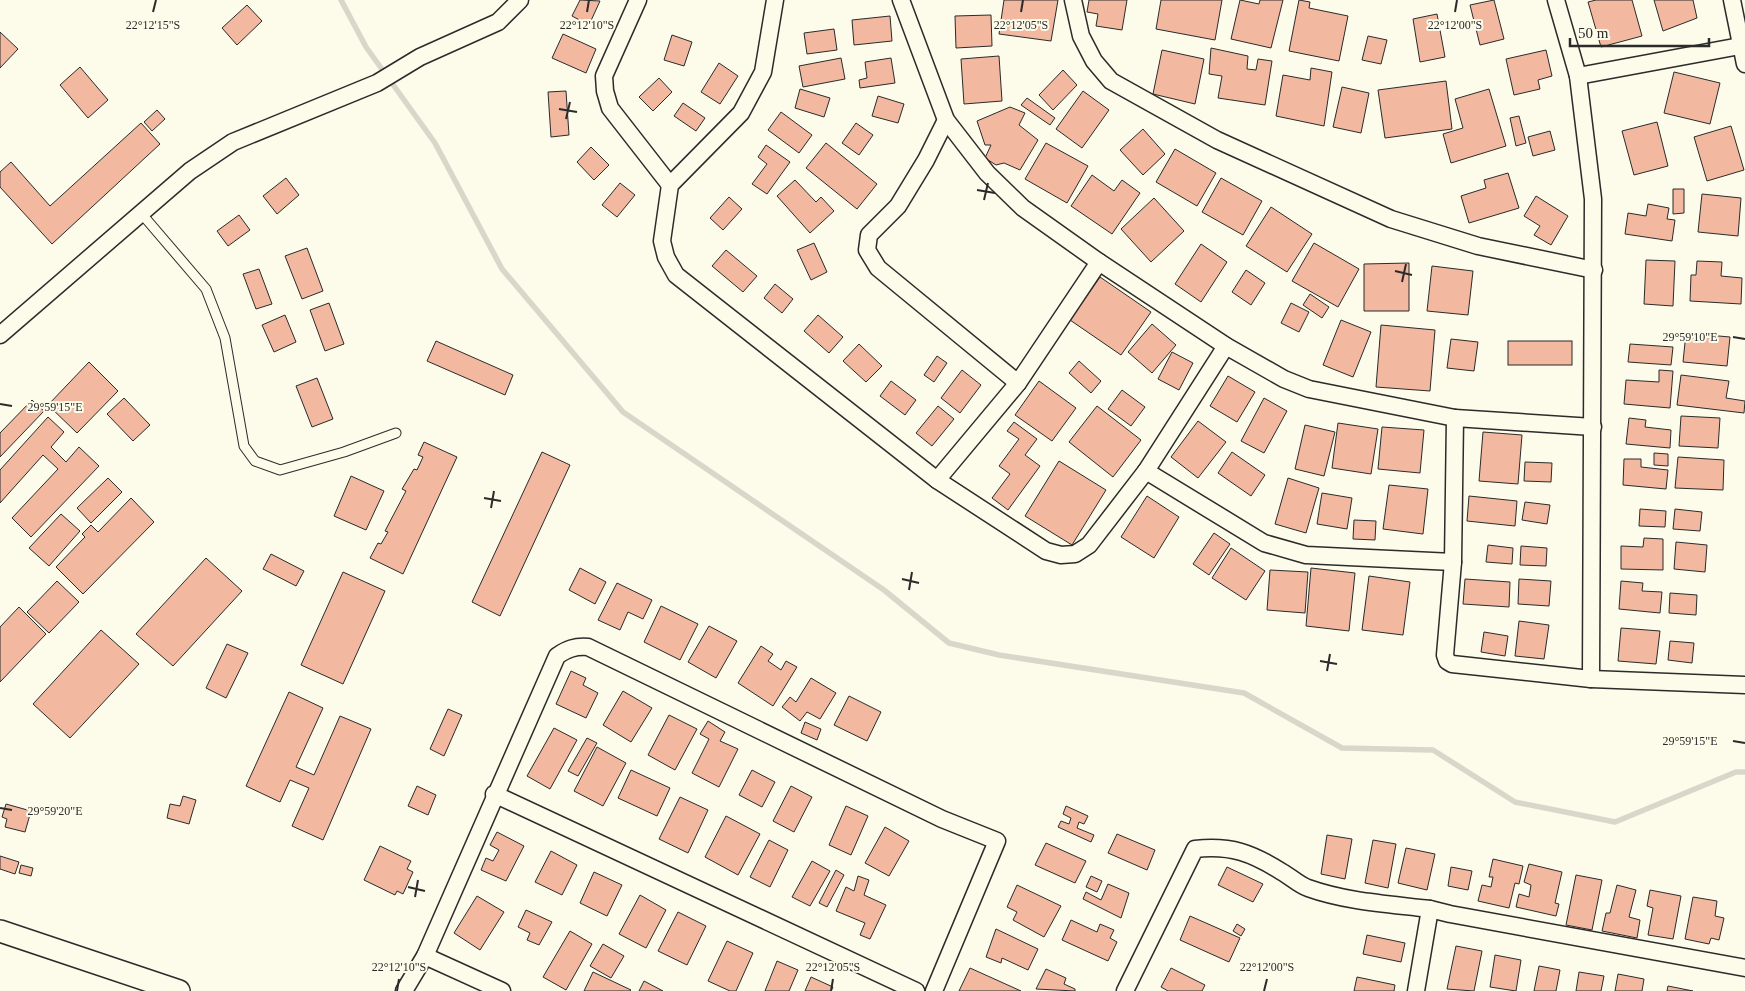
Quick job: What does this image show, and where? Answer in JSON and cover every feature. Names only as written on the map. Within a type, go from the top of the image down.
[{"type":"street","points":[[0,335],[190,171],[233,142],[377,82],[420,57],[498,22],[520,0]]},
{"type":"street","points":[[638,0],[604,76],[605,90],[610,108],[670,185]]},
{"type":"street","points":[[775,0],[763,72],[741,114],[670,185],[662,241],[666,257],[676,275],[937,480],[1046,551],[1061,555],[1075,554],[1089,545],[1146,471],[1226,346]]},
{"type":"street","points":[[901,0],[946,120],[987,173],[1023,208],[1099,262],[1226,346],[1284,378],[1309,389],[1455,418],[1594,427]]},
{"type":"street","points":[[1074,0],[1081,36],[1094,62],[1111,81],[1217,140],[1391,219],[1478,246],[1594,270]]},
{"type":"street","points":[[1556,0],[1578,76],[1593,199],[1594,427],[1591,679]]},
{"type":"street","points":[[1732,0],[1745,64]]},
{"type":"street","points":[[1578,76],[1740,46]]},
{"type":"street","points":[[946,120],[926,160],[898,206],[869,235],[866,243],[867,250],[878,268],[1018,383]]},
{"type":"street","points":[[937,480],[1018,383],[1099,262]]},
{"type":"street","points":[[1455,418],[1453,562],[1445,655],[1447,661],[1452,664],[1492,670],[1591,679],[1745,685]]},
{"type":"street","points":[[1146,471],[1264,543],[1306,554],[1453,562]]},
{"type":"street","points":[[404,991],[425,956],[494,794],[556,656],[567,649],[588,647],[942,819],[997,841],[934,991]]},
{"type":"street","points":[[494,794],[916,991]]},
{"type":"street","points":[[1125,991],[1195,849],[1218,846],[1242,852],[1267,862],[1307,888],[1345,898],[1430,909],[1745,968]]},
{"type":"street","points":[[1416,991],[1430,909]]},
{"type":"street","points":[[0,931],[179,991]]},
{"type":"street","points":[[425,956],[502,991]]},
{"type":"lane","points":[[141,213],[206,289],[225,338],[244,446],[255,461],[280,470],[344,452],[396,433]]},
{"type":"building","points":[[580,0],[600,1],[589,25],[572,16]]},
{"type":"building","points":[[1004,0],[1058,0],[1051,41],[999,34]]},
{"type":"building","points":[[1089,0],[1127,0],[1122,30],[1096,26],[1098,14],[1087,12]]},
{"type":"building","points":[[1161,0],[1222,0],[1215,40],[1156,29]]},
{"type":"building","points":[[1240,0],[1259,4],[1260,0],[1283,0],[1271,48],[1231,39]]},
{"type":"building","points":[[1299,0],[1310,2],[1309,8],[1348,16],[1339,61],[1289,51]]},
{"type":"building","points":[[1494,0],[1504,39],[1480,45],[1470,5]]},
{"type":"building","points":[[1596,0],[1632,0],[1642,36],[1601,47],[1588,2]]},
{"type":"building","points":[[1654,0],[1693,0],[1697,18],[1663,31]]},
{"type":"building","points":[[247,5],[262,21],[237,45],[222,28]]},
{"type":"building","points":[[1437,14],[1445,57],[1420,62],[1413,19]]},
{"type":"building","points":[[991,15],[992,46],[956,48],[955,16]]},
{"type":"building","points":[[890,16],[892,41],[854,45],[852,20]]},
{"type":"building","points":[[834,29],[837,50],[807,54],[804,33]]},
{"type":"building","points":[[0,32],[18,49],[0,68]]},
{"type":"building","points":[[563,34],[596,49],[586,73],[552,58]]},
{"type":"building","points":[[672,35],[692,42],[684,66],[664,60]]},
{"type":"building","points":[[1368,36],[1387,40],[1381,64],[1362,60]]},
{"type":"building","points":[[1211,48],[1248,56],[1247,69],[1256,70],[1258,59],[1272,61],[1265,105],[1218,98],[1222,76],[1209,74]]},
{"type":"building","points":[[1162,50],[1204,59],[1195,104],[1153,94]]},
{"type":"building","points":[[1546,50],[1552,76],[1538,80],[1540,89],[1514,95],[1506,59]]},
{"type":"building","points":[[999,56],[1002,101],[964,104],[961,59]]},
{"type":"building","points":[[841,58],[845,79],[803,87],[799,66]]},
{"type":"building","points":[[891,58],[895,83],[860,88],[859,80],[867,78],[865,62]]},
{"type":"building","points":[[719,63],[738,76],[720,104],[701,92]]},
{"type":"building","points":[[80,67],[108,100],[88,118],[60,85]]},
{"type":"building","points":[[1311,68],[1332,72],[1324,126],[1276,116],[1283,75],[1310,80]]},
{"type":"building","points":[[1063,70],[1077,85],[1053,110],[1039,95]]},
{"type":"building","points":[[1674,72],[1720,83],[1710,124],[1664,113]]},
{"type":"building","points":[[659,78],[672,92],[653,111],[639,97]]},
{"type":"building","points":[[1446,81],[1452,129],[1385,138],[1378,90]]},
{"type":"building","points":[[1342,87],[1369,93],[1361,133],[1333,127]]},
{"type":"building","points":[[800,89],[830,98],[824,117],[795,108]]},
{"type":"building","points":[[1489,89],[1506,146],[1451,163],[1443,134],[1463,128],[1455,99]]},
{"type":"building","points":[[566,91],[569,135],[551,137],[548,92]]},
{"type":"building","points":[[1083,91],[1109,110],[1082,148],[1056,129]]},
{"type":"building","points":[[878,96],[904,104],[898,123],[872,116]]},
{"type":"building","points":[[1027,98],[1055,118],[1050,125],[1021,105]]},
{"type":"building","points":[[683,103],[705,118],[696,131],[674,116]]},
{"type":"building","points":[[1010,107],[1025,113],[1019,125],[1038,140],[1020,170],[1004,163],[996,165],[985,158],[991,145],[985,145],[977,121]]},
{"type":"building","points":[[157,110],[165,119],[152,131],[144,122]]},
{"type":"building","points":[[781,112],[812,135],[799,153],[768,130]]},
{"type":"building","points":[[1519,116],[1526,143],[1516,146],[1510,118]]},
{"type":"building","points":[[1657,122],[1668,166],[1634,175],[1622,131]]},
{"type":"building","points":[[141,123],[160,144],[52,244],[0,187],[0,172],[11,162],[50,206]]},
{"type":"building","points":[[856,123],[873,135],[859,155],[842,143]]},
{"type":"building","points":[[1731,126],[1744,170],[1707,181],[1694,137]]},
{"type":"building","points":[[1143,129],[1165,154],[1143,175],[1120,150]]},
{"type":"building","points":[[1550,131],[1555,150],[1533,156],[1528,137]]},
{"type":"building","points":[[826,143],[877,184],[857,209],[806,168]]},
{"type":"building","points":[[1046,143],[1088,166],[1067,203],[1025,179]]},
{"type":"building","points":[[766,145],[790,162],[767,194],[752,184],[767,164],[758,157]]},
{"type":"building","points":[[591,147],[609,165],[594,180],[577,162]]},
{"type":"building","points":[[1175,149],[1216,173],[1197,206],[1156,182]]},
{"type":"building","points":[[1508,173],[1519,208],[1469,223],[1461,196],[1486,188],[1484,180]]},
{"type":"building","points":[[1092,175],[1114,191],[1122,180],[1140,193],[1112,234],[1071,206]]},
{"type":"building","points":[[286,178],[299,195],[277,214],[263,196]]},
{"type":"building","points":[[1221,178],[1262,201],[1243,235],[1202,212]]},
{"type":"building","points":[[795,180],[816,202],[821,197],[834,211],[810,233],[777,196]]},
{"type":"building","points":[[620,183],[635,195],[617,217],[602,205]]},
{"type":"building","points":[[1673,189],[1684,189],[1684,213],[1673,214]]},
{"type":"building","points":[[1702,194],[1741,198],[1738,236],[1698,232]]},
{"type":"building","points":[[1536,196],[1568,216],[1551,245],[1534,235],[1540,226],[1524,216]]},
{"type":"building","points":[[729,197],[742,209],[723,230],[710,218]]},
{"type":"building","points":[[1154,198],[1184,231],[1151,262],[1121,229]]},
{"type":"building","points":[[1648,204],[1669,208],[1667,219],[1675,220],[1672,241],[1625,234],[1628,213],[1646,216]]},
{"type":"building","points":[[1271,207],[1312,234],[1287,272],[1246,246]]},
{"type":"building","points":[[239,215],[250,230],[228,246],[217,231]]},
{"type":"building","points":[[814,243],[827,272],[811,280],[797,250]]},
{"type":"building","points":[[1314,243],[1359,269],[1338,307],[1292,281]]},
{"type":"building","points":[[1201,244],[1227,262],[1201,302],[1175,284]]},
{"type":"building","points":[[307,248],[323,291],[302,299],[285,256]]},
{"type":"building","points":[[726,250],[757,276],[743,292],[712,266]]},
{"type":"building","points":[[1646,260],[1675,261],[1673,306],[1644,304]]},
{"type":"building","points":[[1697,261],[1722,262],[1721,276],[1742,278],[1741,304],[1690,301],[1691,275],[1696,275]]},
{"type":"building","points":[[1409,263],[1409,311],[1364,311],[1364,264]]},
{"type":"building","points":[[1432,266],[1473,271],[1468,315],[1427,311]]},
{"type":"building","points":[[259,269],[272,304],[256,309],[243,274]]},
{"type":"building","points":[[1246,270],[1265,283],[1251,305],[1232,292]]},
{"type":"building","points":[[1100,277],[1151,312],[1121,355],[1070,320]]},
{"type":"building","points":[[775,284],[793,299],[782,313],[764,298]]},
{"type":"building","points":[[1310,294],[1329,307],[1322,318],[1303,305]]},
{"type":"building","points":[[329,303],[344,344],[325,351],[310,310]]},
{"type":"building","points":[[1291,303],[1309,312],[1299,332],[1281,323]]},
{"type":"building","points":[[285,315],[296,342],[274,352],[262,325]]},
{"type":"building","points":[[818,315],[843,337],[829,353],[804,331]]},
{"type":"building","points":[[1341,320],[1371,332],[1353,377],[1323,365]]},
{"type":"building","points":[[1152,324],[1176,345],[1152,373],[1128,352]]},
{"type":"building","points":[[1381,325],[1435,330],[1430,391],[1376,387]]},
{"type":"building","points":[[1686,333],[1730,337],[1727,366],[1683,362]]},
{"type":"building","points":[[1451,339],[1478,342],[1474,371],[1447,368]]},
{"type":"building","points":[[436,341],[513,375],[505,395],[427,361]]},
{"type":"building","points":[[1508,341],[1572,341],[1572,365],[1508,365]]},
{"type":"building","points":[[859,344],[882,366],[866,382],[843,361]]},
{"type":"building","points":[[1630,344],[1673,347],[1671,365],[1628,362]]},
{"type":"building","points":[[1172,352],[1193,363],[1179,390],[1158,379]]},
{"type":"building","points":[[937,356],[947,363],[934,382],[924,375]]},
{"type":"building","points":[[1079,361],[1101,381],[1091,393],[1069,373]]},
{"type":"building","points":[[89,362],[118,391],[77,433],[48,405]]},
{"type":"building","points":[[962,370],[981,385],[960,413],[941,398]]},
{"type":"building","points":[[1659,370],[1673,371],[1670,408],[1624,404],[1626,380],[1659,382]]},
{"type":"building","points":[[1681,375],[1729,381],[1726,398],[1745,401],[1744,413],[1677,405]]},
{"type":"building","points":[[1228,376],[1255,392],[1237,422],[1210,406]]},
{"type":"building","points":[[317,378],[333,419],[312,427],[296,386]]},
{"type":"building","points":[[891,381],[916,400],[905,415],[880,396]]},
{"type":"building","points":[[1039,381],[1076,408],[1052,441],[1015,415]]},
{"type":"building","points":[[1122,390],[1145,407],[1131,426],[1108,409]]},
{"type":"building","points":[[124,398],[150,425],[133,441],[107,414]]},
{"type":"building","points":[[1264,398],[1287,411],[1264,453],[1241,441]]},
{"type":"building","points":[[32,400],[44,411],[0,457],[0,433]]},
{"type":"building","points":[[938,406],[954,419],[932,446],[916,433]]},
{"type":"building","points":[[1097,406],[1141,440],[1113,477],[1069,442]]},
{"type":"building","points":[[1681,416],[1720,418],[1718,448],[1679,446]]},
{"type":"building","points":[[48,417],[64,432],[51,447],[66,462],[79,447],[99,466],[31,537],[12,518],[58,469],[43,455],[0,503],[0,470]]},
{"type":"building","points":[[1629,418],[1646,420],[1645,427],[1671,430],[1670,448],[1626,444]]},
{"type":"building","points":[[1198,421],[1226,442],[1198,478],[1171,457]]},
{"type":"building","points":[[1014,422],[1037,439],[1025,455],[1040,466],[1008,510],[992,498],[1010,474],[999,466],[1019,439],[1007,431]]},
{"type":"building","points":[[1338,423],[1378,429],[1371,474],[1332,468]]},
{"type":"building","points":[[1305,425],[1335,432],[1324,476],[1295,469]]},
{"type":"building","points":[[1382,427],[1424,430],[1420,473],[1378,469]]},
{"type":"building","points":[[1483,432],[1522,435],[1518,484],[1479,481]]},
{"type":"building","points":[[424,442],[457,457],[403,574],[370,558],[378,543],[381,544],[388,532],[385,531],[406,491],[402,489],[414,469],[417,470],[423,457],[418,455]]},
{"type":"building","points":[[542,452],[570,465],[500,616],[472,602]]},
{"type":"building","points":[[1232,452],[1265,475],[1251,496],[1218,473]]},
{"type":"building","points":[[1654,453],[1668,454],[1668,466],[1654,465]]},
{"type":"building","points":[[1678,457],[1724,460],[1723,490],[1675,488]]},
{"type":"building","points":[[1624,459],[1641,459],[1641,467],[1668,470],[1666,489],[1623,485]]},
{"type":"building","points":[[1059,461],[1106,490],[1072,545],[1025,516]]},
{"type":"building","points":[[1525,462],[1552,463],[1551,482],[1524,481]]},
{"type":"building","points":[[351,476],[384,491],[366,530],[334,516]]},
{"type":"building","points":[[108,478],[122,492],[91,523],[77,508]]},
{"type":"building","points":[[1288,478],[1319,488],[1306,533],[1275,524]]},
{"type":"building","points":[[1389,485],[1428,489],[1423,534],[1383,529]]},
{"type":"building","points":[[1322,493],[1352,498],[1347,529],[1317,524]]},
{"type":"building","points":[[1147,496],[1179,517],[1154,558],[1121,537]]},
{"type":"building","points":[[1469,496],[1517,501],[1515,526],[1467,521]]},
{"type":"building","points":[[131,498],[154,522],[83,594],[56,567],[85,537],[82,534],[91,525],[98,532]]},
{"type":"building","points":[[1525,502],[1550,505],[1547,524],[1522,520]]},
{"type":"building","points":[[1640,509],[1666,511],[1665,527],[1639,526]]},
{"type":"building","points":[[1675,509],[1702,512],[1700,531],[1673,529]]},
{"type":"building","points":[[61,514],[80,531],[49,566],[29,548]]},
{"type":"building","points":[[1354,520],[1376,521],[1375,540],[1353,539]]},
{"type":"building","points":[[1214,533],[1230,544],[1209,575],[1193,564]]},
{"type":"building","points":[[1644,538],[1663,539],[1663,570],[1621,569],[1621,546],[1643,547]]},
{"type":"building","points":[[1676,542],[1707,545],[1705,572],[1674,569]]},
{"type":"building","points":[[1488,545],[1513,548],[1512,564],[1486,562]]},
{"type":"building","points":[[1521,546],[1547,548],[1546,566],[1520,565]]},
{"type":"building","points":[[1231,548],[1265,571],[1246,600],[1212,578]]},
{"type":"building","points":[[271,554],[304,571],[296,586],[263,569]]},
{"type":"building","points":[[206,558],[242,591],[173,666],[136,634]]},
{"type":"building","points":[[580,568],[606,582],[595,604],[569,590]]},
{"type":"building","points":[[1311,568],[1355,573],[1349,631],[1306,626]]},
{"type":"building","points":[[1270,570],[1308,572],[1305,613],[1267,610]]},
{"type":"building","points":[[343,572],[385,591],[343,684],[301,665]]},
{"type":"building","points":[[1369,576],[1410,582],[1403,635],[1362,630]]},
{"type":"building","points":[[1465,579],[1510,582],[1509,607],[1463,604]]},
{"type":"building","points":[[1519,579],[1551,581],[1549,606],[1518,604]]},
{"type":"building","points":[[57,581],[79,602],[49,633],[27,612]]},
{"type":"building","points":[[1621,581],[1643,583],[1642,591],[1662,592],[1660,613],[1619,609]]},
{"type":"building","points":[[617,583],[652,600],[643,619],[628,612],[620,630],[598,620]]},
{"type":"building","points":[[1670,593],[1697,595],[1696,615],[1669,613]]},
{"type":"building","points":[[661,606],[698,624],[680,660],[644,642]]},
{"type":"building","points":[[19,607],[46,634],[0,682],[0,627]]},
{"type":"building","points":[[1519,621],[1549,625],[1544,659],[1515,656]]},
{"type":"building","points":[[709,626],[737,641],[716,678],[688,662]]},
{"type":"building","points":[[1621,628],[1660,631],[1656,664],[1618,661]]},
{"type":"building","points":[[101,630],[139,664],[70,738],[33,704]]},
{"type":"building","points":[[1484,632],[1508,636],[1505,656],[1481,652]]},
{"type":"building","points":[[1670,641],[1694,643],[1692,663],[1668,660]]},
{"type":"building","points":[[227,644],[248,653],[226,698],[206,688]]},
{"type":"building","points":[[761,646],[773,654],[768,661],[781,670],[786,661],[797,667],[773,706],[738,683]]},
{"type":"building","points":[[571,671],[586,678],[583,685],[598,693],[586,718],[556,704]]},
{"type":"building","points":[[811,678],[836,693],[820,719],[807,712],[800,721],[782,707],[790,697],[796,702]]},
{"type":"building","points":[[623,691],[652,708],[631,742],[603,725]]},
{"type":"building","points":[[289,692],[323,708],[296,767],[314,775],[340,716],[371,729],[323,840],[292,826],[309,788],[290,780],[280,802],[246,786]]},
{"type":"building","points":[[849,696],[881,712],[867,741],[834,725]]},
{"type":"building","points":[[448,709],[462,715],[444,756],[430,749]]},
{"type":"building","points":[[669,715],[697,729],[675,770],[648,755]]},
{"type":"building","points":[[708,721],[725,732],[720,741],[738,749],[719,787],[692,773],[709,739],[700,734]]},
{"type":"building","points":[[805,722],[821,729],[817,740],[801,733]]},
{"type":"building","points":[[554,728],[577,740],[550,789],[527,776]]},
{"type":"building","points":[[587,738],[597,743],[578,776],[568,771]]},
{"type":"building","points":[[597,747],[626,763],[603,806],[574,791]]},
{"type":"building","points":[[631,770],[670,788],[657,816],[618,798]]},
{"type":"building","points":[[752,770],[775,782],[762,807],[739,795]]},
{"type":"building","points":[[417,786],[436,795],[428,815],[408,806]]},
{"type":"building","points":[[791,786],[812,797],[794,832],[773,821]]},
{"type":"building","points":[[183,796],[196,800],[189,824],[167,818],[170,804],[180,806]]},
{"type":"building","points":[[680,797],[708,810],[688,853],[659,839]]},
{"type":"building","points":[[6,804],[31,811],[25,832],[5,827],[7,819],[2,817]]},
{"type":"building","points":[[846,806],[868,816],[851,855],[829,845]]},
{"type":"building","points":[[1066,806],[1088,816],[1084,824],[1079,822],[1077,828],[1094,835],[1091,842],[1058,827],[1061,821],[1069,824],[1071,818],[1063,814]]},
{"type":"building","points":[[726,816],[760,834],[738,875],[705,857]]},
{"type":"building","points":[[885,827],[909,841],[889,876],[865,863]]},
{"type":"building","points":[[497,832],[524,846],[506,881],[481,870],[486,858],[493,861],[499,850],[490,845]]},
{"type":"building","points":[[1117,834],[1155,850],[1147,870],[1108,853]]},
{"type":"building","points":[[1327,835],[1352,839],[1345,879],[1321,874]]},
{"type":"building","points":[[769,840],[788,850],[770,887],[750,877]]},
{"type":"building","points":[[1373,840],[1396,844],[1388,888],[1365,883]]},
{"type":"building","points":[[1046,843],[1086,861],[1075,883],[1035,865]]},
{"type":"building","points":[[380,846],[411,861],[407,869],[413,872],[403,894],[397,891],[395,895],[364,880]]},
{"type":"building","points":[[1406,848],[1435,854],[1427,890],[1398,883]]},
{"type":"building","points":[[551,851],[577,865],[562,895],[535,882]]},
{"type":"building","points":[[0,856],[19,862],[15,874],[0,869]]},
{"type":"building","points":[[1493,859],[1523,866],[1519,884],[1515,883],[1509,908],[1478,901],[1482,885],[1491,887],[1493,877],[1489,877]]},
{"type":"building","points":[[812,861],[830,871],[810,906],[792,897]]},
{"type":"building","points":[[1529,864],[1562,872],[1555,903],[1559,904],[1556,916],[1516,907],[1519,894],[1529,897],[1531,885],[1524,882]]},
{"type":"building","points":[[21,865],[33,868],[31,876],[19,873]]},
{"type":"building","points":[[1227,867],[1263,884],[1253,902],[1218,885]]},
{"type":"building","points":[[1451,867],[1472,871],[1468,890],[1448,886]]},
{"type":"building","points":[[836,870],[844,875],[827,907],[819,903]]},
{"type":"building","points":[[594,872],[622,885],[607,916],[580,903]]},
{"type":"building","points":[[1576,875],[1602,880],[1592,930],[1566,925]]},
{"type":"building","points":[[858,876],[869,880],[864,895],[886,905],[870,939],[860,935],[865,923],[836,911],[846,887],[854,891]]},
{"type":"building","points":[[1091,876],[1102,881],[1097,892],[1086,887]]},
{"type":"building","points":[[1108,884],[1129,893],[1121,918],[1083,899],[1086,892],[1101,900]]},
{"type":"building","points":[[1017,885],[1061,906],[1044,937],[1013,920],[1017,912],[1007,907]]},
{"type":"building","points":[[1617,885],[1636,890],[1629,917],[1640,920],[1637,938],[1602,931],[1606,913],[1610,913]]},
{"type":"building","points":[[1650,890],[1681,896],[1673,939],[1648,935],[1653,908],[1647,906]]},
{"type":"building","points":[[640,895],[666,910],[646,948],[619,934]]},
{"type":"building","points":[[477,896],[504,912],[480,950],[454,933]]},
{"type":"building","points":[[1693,897],[1717,901],[1715,916],[1724,918],[1719,940],[1711,938],[1709,944],[1685,939]]},
{"type":"building","points":[[526,910],[552,922],[539,945],[527,940],[530,933],[518,927]]},
{"type":"building","points":[[678,912],[706,926],[687,965],[658,951]]},
{"type":"building","points":[[1190,916],[1240,938],[1229,962],[1180,940]]},
{"type":"building","points":[[1071,920],[1097,932],[1100,924],[1114,930],[1110,938],[1117,942],[1108,961],[1062,940]]},
{"type":"building","points":[[1237,924],[1245,929],[1241,936],[1233,931]]},
{"type":"building","points":[[996,929],[1038,949],[1028,970],[1002,958],[1001,963],[986,957]]},
{"type":"building","points":[[570,931],[592,944],[566,990],[543,977]]},
{"type":"building","points":[[1367,935],[1405,943],[1401,962],[1363,954]]},
{"type":"building","points":[[727,941],[753,953],[736,991],[730,991],[708,981]]},
{"type":"building","points":[[603,944],[624,956],[611,978],[590,966]]},
{"type":"building","points":[[1456,946],[1482,951],[1474,991],[1447,989]]},
{"type":"building","points":[[1495,955],[1521,960],[1516,991],[1490,987]]},
{"type":"building","points":[[777,961],[798,970],[789,991],[765,991]]},
{"type":"building","points":[[1539,966],[1560,970],[1556,991],[1534,991]]},
{"type":"building","points":[[970,968],[1021,991],[959,991]]},
{"type":"building","points":[[1171,968],[1205,985],[1202,991],[1168,991],[1161,987]]},
{"type":"building","points":[[1046,969],[1066,978],[1064,984],[1075,989],[1075,991],[1036,989]]},
{"type":"building","points":[[593,972],[631,990],[584,991]]},
{"type":"building","points":[[1579,972],[1604,976],[1601,991],[1576,991]]},
{"type":"building","points":[[1618,974],[1644,979],[1642,991],[1615,991]]},
{"type":"building","points":[[811,977],[833,987],[831,991],[805,991]]},
{"type":"building","points":[[1357,977],[1395,985],[1394,991],[1354,991]]},
{"type":"building","points":[[644,981],[663,991],[639,991]]},
{"type":"building","points":[[1668,986],[1693,991],[1667,991]]},
{"type":"waterway","points":[[341,0],[366,47],[435,143],[502,269],[623,412],[884,590],[949,643],[999,655],[1244,693],[1342,748],[1433,750],[1515,802],[1615,822],[1736,772],[1745,772]]}]
